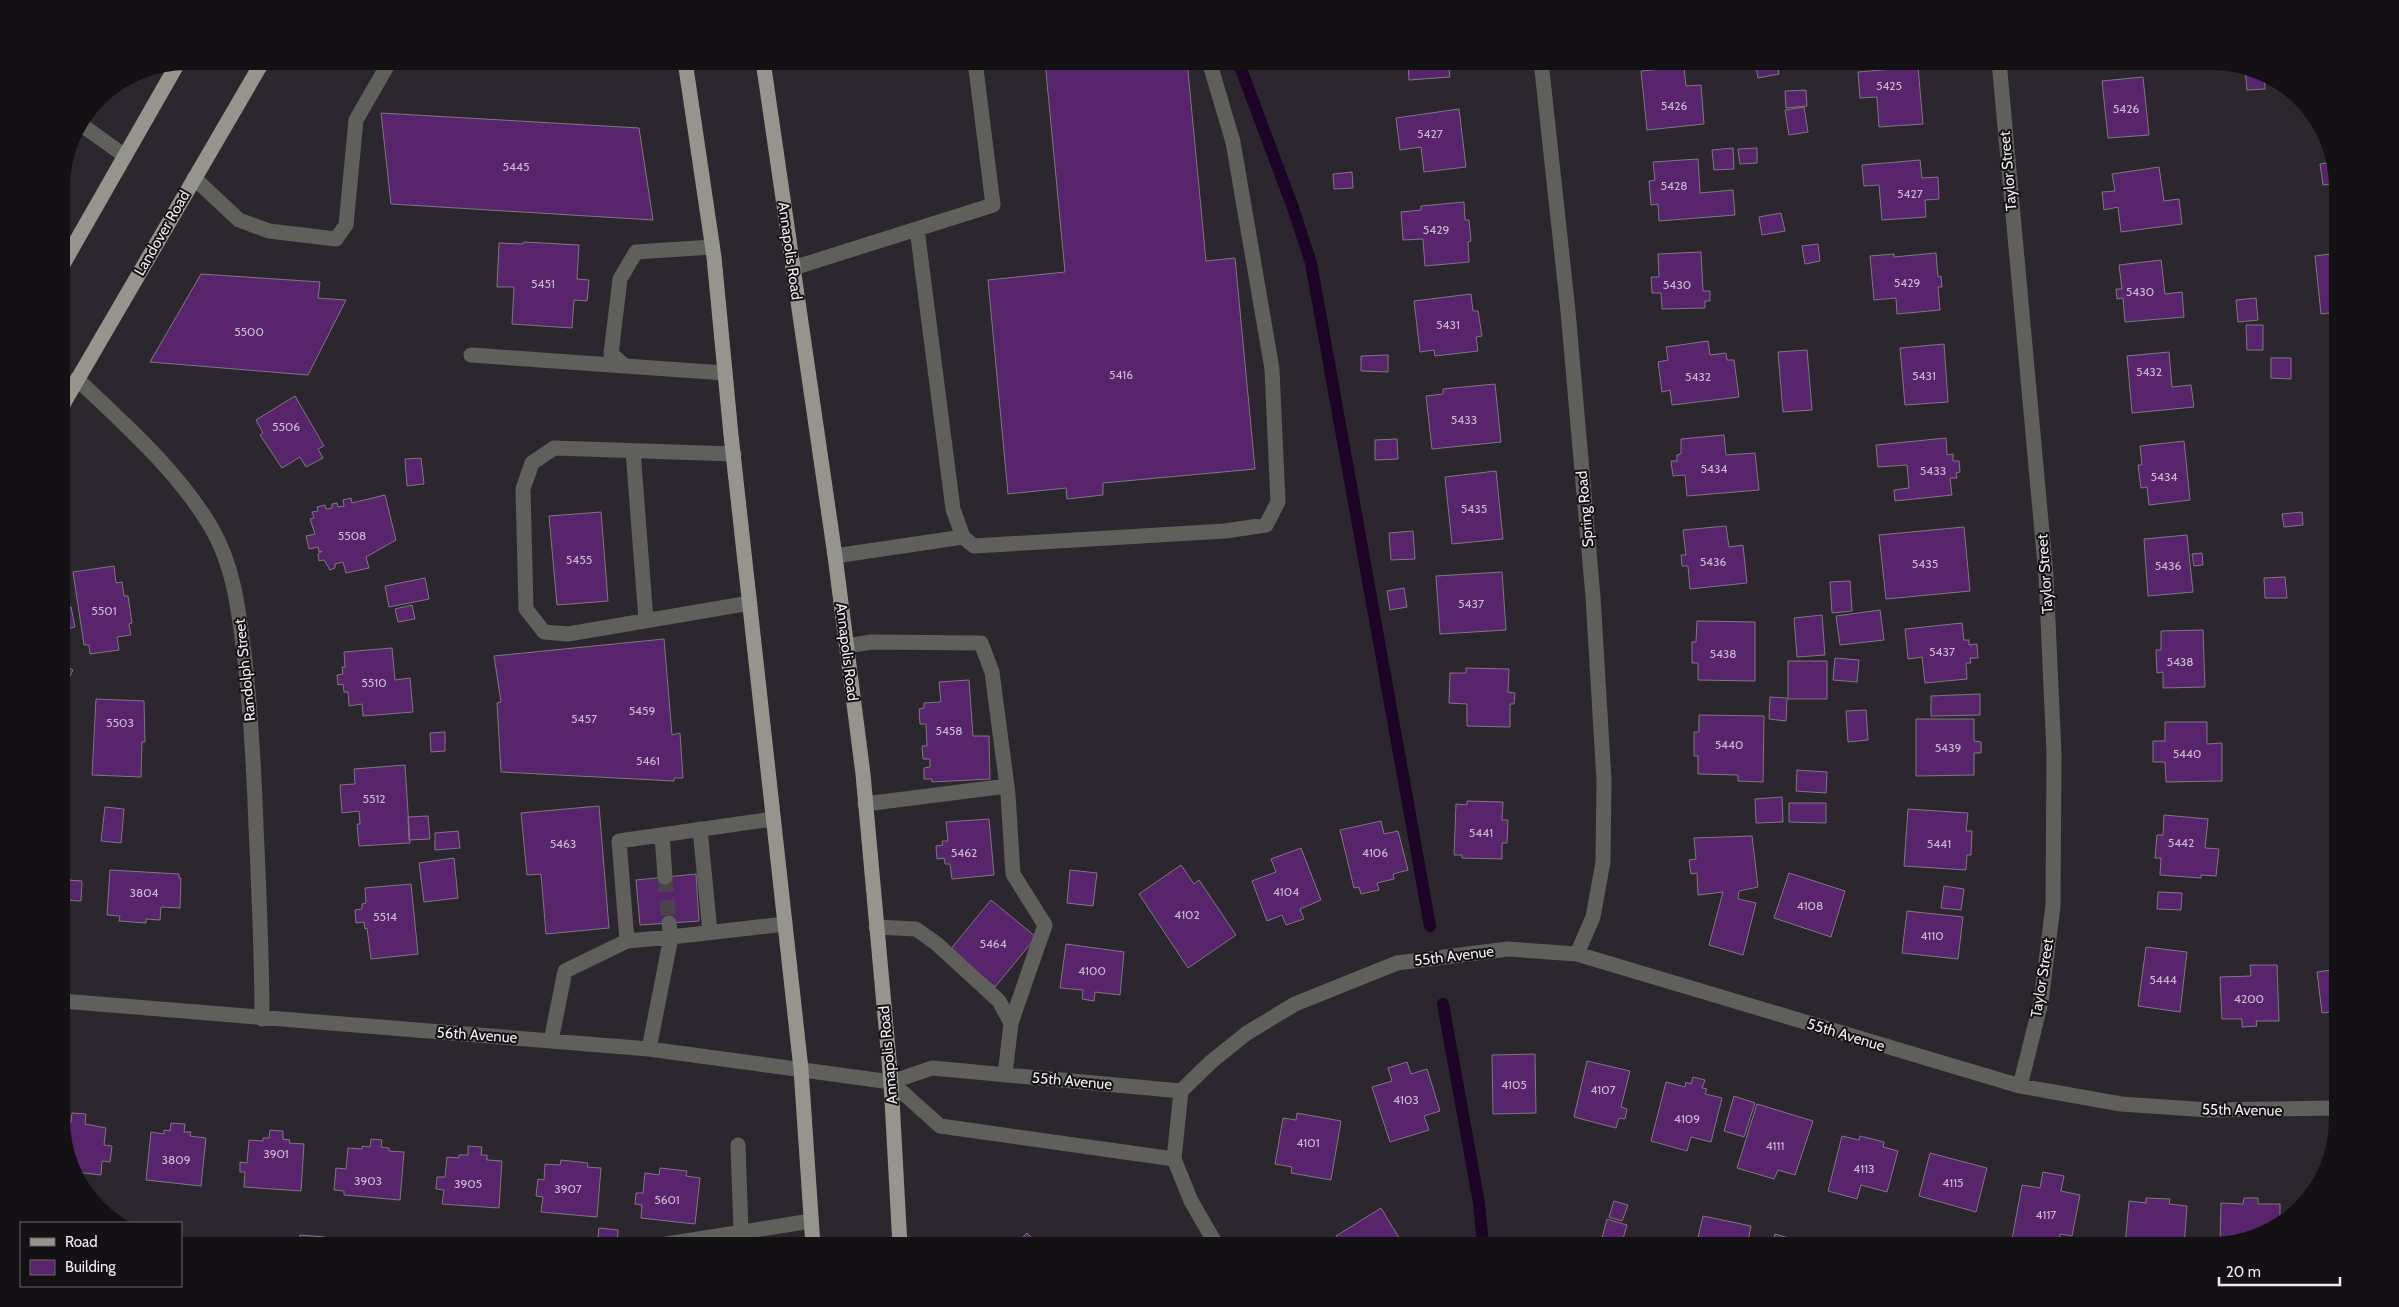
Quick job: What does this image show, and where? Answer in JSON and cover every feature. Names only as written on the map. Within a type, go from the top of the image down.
[{"type":"main road","name":"Landover Road","points":[[70,392],[258,70]]},
{"type":"main road","points":[[685,70],[712,247],[801,1069],[812,1237]]},
{"type":"main road","name":"Annapolis Road","points":[[764,70],[847,646],[865,804],[891,1082],[900,1237]]},
{"type":"main road","points":[[70,252],[174,71]]},
{"type":"street","points":[[194,178],[239,220],[269,231],[336,239],[346,225],[356,120],[385,70]]},
{"type":"street","points":[[793,268],[993,205],[976,70]]},
{"type":"street","points":[[917,229],[953,509],[963,537],[974,546],[1225,531],[1266,525],[1278,502],[1272,369],[1233,142],[1212,70]]},
{"type":"street","name":"Spring Road","points":[[1543,70],[1568,311],[1593,598],[1604,780],[1603,862],[1594,917],[1577,954]]},
{"type":"street","name":"Taylor Street","points":[[2000,70],[2044,547],[2054,754],[2053,906],[2041,1002],[2020,1086]]},
{"type":"street","points":[[86,127],[125,156]]},
{"type":"street","points":[[625,366],[611,354],[620,279],[636,252],[712,247]]},
{"type":"street","points":[[471,355],[725,373]]},
{"type":"street","name":"Randolph Street","points":[[77,379],[143,443],[187,494],[211,527],[225,557],[236,588],[254,759],[263,947],[262,1019]]},
{"type":"street","points":[[734,454],[554,448],[532,463],[523,489],[526,610],[544,632],[568,634],[750,603]]},
{"type":"street","points":[[633,451],[646,620]]},
{"type":"street","points":[[835,556],[963,537]]},
{"type":"street","points":[[847,646],[871,642],[981,643],[992,672],[1007,786],[1013,874],[1045,925],[1010,1023],[1005,1075]]},
{"type":"street","points":[[865,804],[1007,786]]},
{"type":"street","points":[[627,941],[619,841],[773,819]]},
{"type":"street","points":[[700,829],[710,932]]},
{"type":"street","points":[[662,835],[665,877]]},
{"type":"street","points":[[551,1041],[565,971],[627,941],[670,930],[710,932],[785,924]]},
{"type":"street","points":[[876,927],[916,929],[937,944],[999,1001],[1010,1023]]},
{"type":"street","points":[[649,1049],[670,930]]},
{"type":"street","name":"55th Avenue","points":[[891,1082],[932,1068],[1181,1090],[1247,1032],[1295,1004],[1396,963],[1508,949],[1577,954],[2020,1086],[2130,1105],[2209,1110],[2329,1108]]},
{"type":"street","name":"56th Avenue","points":[[70,1002],[262,1019],[649,1049],[891,1082]]},
{"type":"street","points":[[891,1082],[940,1126],[1174,1159]]},
{"type":"street","points":[[1181,1090],[1174,1159],[1191,1201],[1212,1237]]},
{"type":"street","points":[[738,1145],[742,1232]]},
{"type":"street","points":[[711,1237],[811,1221]]},
{"type":"building","points":[[1046,70],[1188,70],[1206,261],[1235,258],[1255,469],[1103,483],[1103,495],[1067,499],[1066,488],[1008,494],[988,280],[1065,272]]},
{"type":"building","points":[[1408,70],[1449,70],[1450,77],[1409,80]]},
{"type":"building","points":[[1684,70],[1686,86],[1701,85],[1704,124],[1647,130],[1641,71]]},
{"type":"building","points":[[1757,70],[1778,70],[1779,74],[1758,78]]},
{"type":"building","points":[[1918,70],[1923,124],[1879,127],[1877,97],[1860,98],[1858,72]]},
{"type":"building","points":[[2246,75],[2265,82],[2265,89],[2247,90]]},
{"type":"building","points":[[2143,77],[2149,135],[2108,138],[2102,81]]},
{"type":"building","points":[[1806,90],[1807,106],[1786,108],[1785,91]]},
{"type":"building","points":[[1804,107],[1808,132],[1789,135],[1785,110]]},
{"type":"building","points":[[1459,109],[1466,167],[1424,172],[1421,147],[1400,150],[1396,118]]},
{"type":"building","points":[[381,113],[639,128],[653,220],[391,204]]},
{"type":"building","points":[[1733,148],[1734,169],[1714,170],[1712,150]]},
{"type":"building","points":[[1757,148],[1757,163],[1740,164],[1738,149]]},
{"type":"building","points":[[1698,159],[1700,193],[1733,190],[1735,215],[1659,221],[1658,204],[1651,205],[1649,181],[1655,180],[1653,162]]},
{"type":"building","points":[[1920,160],[1922,178],[1938,177],[1939,199],[1925,200],[1926,217],[1882,220],[1879,185],[1864,186],[1862,165]]},
{"type":"building","points":[[2327,163],[2329,184],[2323,185],[2320,164]]},
{"type":"building","points":[[2159,167],[2164,201],[2179,199],[2182,224],[2121,232],[2118,207],[2104,210],[2102,192],[2115,191],[2112,174]]},
{"type":"building","points":[[1352,172],[1353,188],[1334,189],[1333,174]]},
{"type":"building","points":[[1464,202],[1465,220],[1469,220],[1471,241],[1468,242],[1469,262],[1425,266],[1423,239],[1403,240],[1401,212],[1421,210],[1421,206]]},
{"type":"building","points":[[1781,213],[1785,231],[1762,235],[1759,217]]},
{"type":"building","points":[[524,242],[579,245],[577,279],[589,280],[587,301],[574,300],[572,328],[512,324],[514,287],[497,287],[499,243],[523,244]]},
{"type":"building","points":[[1818,244],[1820,261],[1805,264],[1802,246]]},
{"type":"building","points":[[1701,252],[1703,291],[1710,291],[1710,301],[1705,301],[1705,308],[1662,309],[1661,293],[1652,293],[1651,277],[1659,277],[1658,254]]},
{"type":"building","points":[[1936,253],[1938,277],[1941,276],[1942,287],[1938,287],[1940,310],[1897,314],[1896,298],[1874,300],[1870,256],[1894,254],[1894,257]]},
{"type":"building","points":[[2329,254],[2329,313],[2321,314],[2315,256]]},
{"type":"building","points":[[2161,260],[2165,294],[2182,292],[2184,317],[2125,322],[2123,298],[2117,299],[2116,289],[2122,289],[2119,265]]},
{"type":"building","points":[[201,274],[320,282],[318,298],[346,300],[308,375],[150,362]]},
{"type":"building","points":[[1471,294],[1473,311],[1478,311],[1482,336],[1476,337],[1478,351],[1435,356],[1434,350],[1420,352],[1414,301]]},
{"type":"building","points":[[2256,298],[2258,320],[2238,322],[2236,300]]},
{"type":"building","points":[[2246,325],[2263,325],[2263,350],[2247,350]]},
{"type":"building","points":[[1708,341],[1710,355],[1726,353],[1727,360],[1734,360],[1739,397],[1672,405],[1670,390],[1662,392],[1658,362],[1668,360],[1666,347]]},
{"type":"building","points":[[1944,344],[1948,402],[1905,405],[1900,348]]},
{"type":"building","points":[[1807,350],[1812,410],[1783,412],[1778,352]]},
{"type":"building","points":[[2169,352],[2172,387],[2191,385],[2194,407],[2132,413],[2127,356]]},
{"type":"building","points":[[1388,355],[1388,372],[1361,371],[1361,356]]},
{"type":"building","points":[[2271,358],[2291,358],[2291,379],[2271,378]]},
{"type":"building","points":[[1495,384],[1501,442],[1432,449],[1426,396],[1443,394],[1443,389]]},
{"type":"building","points":[[295,396],[324,446],[318,449],[323,458],[306,467],[300,457],[282,468],[260,435],[263,433],[256,420]]},
{"type":"building","points":[[1724,435],[1726,455],[1755,453],[1759,490],[1687,496],[1685,475],[1673,476],[1671,461],[1677,461],[1677,455],[1681,454],[1681,439]]},
{"type":"building","points":[[1946,438],[1947,455],[1953,454],[1953,461],[1959,461],[1960,472],[1956,473],[1957,478],[1950,478],[1952,495],[1895,501],[1894,490],[1909,488],[1907,465],[1878,467],[1876,445]]},
{"type":"building","points":[[1397,439],[1398,459],[1375,460],[1375,440]]},
{"type":"building","points":[[2184,441],[2190,500],[2149,505],[2147,487],[2141,488],[2138,465],[2142,465],[2140,446]]},
{"type":"building","points":[[421,458],[424,484],[407,486],[405,459]]},
{"type":"building","points":[[1496,471],[1503,539],[1452,544],[1445,477]]},
{"type":"building","points":[[385,495],[396,540],[366,557],[369,568],[346,573],[343,562],[335,564],[335,568],[330,570],[324,560],[319,561],[318,554],[322,551],[319,552],[318,547],[309,549],[306,536],[315,534],[310,519],[314,518],[312,512],[318,511],[317,507],[325,505],[326,509],[332,508],[332,504],[337,503],[338,507],[344,506],[343,500],[351,498],[352,503]]},
{"type":"building","points":[[601,512],[608,601],[557,605],[549,516]]},
{"type":"building","points":[[2302,512],[2303,525],[2284,527],[2282,514]]},
{"type":"building","points":[[1726,526],[1729,547],[1743,545],[1747,583],[1690,589],[1688,566],[1682,566],[1681,555],[1686,555],[1683,530]]},
{"type":"building","points":[[1964,527],[1970,591],[1886,599],[1879,535]]},
{"type":"building","points":[[1413,531],[1415,559],[1391,560],[1389,533]]},
{"type":"building","points":[[2187,535],[2193,592],[2148,596],[2144,539]]},
{"type":"building","points":[[2202,553],[2203,565],[2194,566],[2192,554]]},
{"type":"building","points":[[114,566],[116,583],[122,582],[124,596],[128,596],[132,623],[129,624],[131,635],[117,637],[119,650],[90,654],[89,645],[84,645],[73,572]]},
{"type":"building","points":[[1502,572],[1506,630],[1440,634],[1436,576]]},
{"type":"building","points":[[2285,577],[2287,598],[2265,598],[2264,578]]},
{"type":"building","points":[[425,578],[429,599],[389,607],[385,586]]},
{"type":"building","points":[[1850,581],[1852,611],[1832,613],[1830,582]]},
{"type":"building","points":[[1404,588],[1407,607],[1390,610],[1387,591]]},
{"type":"building","points":[[412,605],[415,619],[398,622],[395,609]]},
{"type":"building","points":[[70,607],[75,627],[70,628]]},
{"type":"building","points":[[1880,610],[1884,640],[1840,645],[1836,616]]},
{"type":"building","points":[[1822,615],[1825,655],[1797,657],[1794,618]]},
{"type":"building","points":[[1697,621],[1755,622],[1755,681],[1698,680],[1698,663],[1692,663],[1692,642],[1696,642]]},
{"type":"building","points":[[1962,623],[1964,640],[1969,640],[1969,645],[1977,644],[1978,658],[1970,658],[1971,663],[1966,663],[1967,679],[1925,683],[1922,657],[1908,659],[1905,629]]},
{"type":"building","points":[[2203,630],[2205,687],[2163,688],[2163,672],[2157,673],[2156,650],[2161,650],[2161,631]]},
{"type":"building","points":[[664,639],[672,735],[680,733],[683,778],[674,778],[674,781],[501,772],[497,703],[501,702],[494,656]]},
{"type":"building","points":[[392,648],[395,680],[410,678],[413,712],[363,716],[362,704],[349,706],[348,692],[344,692],[343,684],[338,685],[337,675],[343,674],[342,667],[345,667],[344,652]]},
{"type":"building","points":[[1835,658],[1859,660],[1857,682],[1833,680]]},
{"type":"building","points":[[1788,661],[1827,661],[1827,699],[1788,699]]},
{"type":"building","points":[[1466,668],[1509,669],[1508,692],[1515,693],[1514,704],[1510,704],[1510,727],[1467,726],[1467,704],[1449,703],[1450,673],[1466,673]]},
{"type":"building","points":[[969,680],[973,736],[989,736],[990,779],[932,782],[932,779],[924,779],[924,768],[930,767],[930,759],[923,759],[922,746],[927,746],[926,724],[920,724],[919,709],[924,708],[924,703],[941,702],[939,682]]},
{"type":"building","points":[[1980,694],[1980,715],[1931,716],[1931,696]]},
{"type":"building","points":[[1770,697],[1787,698],[1786,721],[1769,719]]},
{"type":"building","points":[[96,699],[144,701],[145,742],[142,742],[141,777],[92,775]]},
{"type":"building","points":[[1866,710],[1868,740],[1848,742],[1846,711]]},
{"type":"building","points":[[1699,715],[1764,716],[1763,782],[1738,781],[1738,775],[1698,774],[1698,756],[1694,756],[1694,732],[1699,732]]},
{"type":"building","points":[[1916,719],[1974,719],[1974,741],[1981,742],[1981,753],[1974,753],[1974,775],[1916,776]]},
{"type":"building","points":[[2165,722],[2207,722],[2207,744],[2222,743],[2222,781],[2166,782],[2165,762],[2153,762],[2153,741],[2165,741]]},
{"type":"building","points":[[445,732],[445,751],[431,752],[430,733]]},
{"type":"building","points":[[405,765],[410,843],[359,846],[357,824],[360,824],[359,811],[342,813],[340,785],[355,784],[354,769]]},
{"type":"building","points":[[1797,770],[1827,772],[1826,793],[1796,791]]},
{"type":"building","points":[[1782,797],[1783,822],[1756,823],[1755,799]]},
{"type":"building","points":[[1467,801],[1503,802],[1502,820],[1508,820],[1507,843],[1502,843],[1502,859],[1462,858],[1462,855],[1454,855],[1456,804],[1467,805]]},
{"type":"building","points":[[1789,803],[1826,803],[1826,823],[1789,822]]},
{"type":"building","points":[[599,806],[609,928],[546,934],[541,874],[527,875],[521,813]]},
{"type":"building","points":[[105,807],[124,809],[121,843],[101,841]]},
{"type":"building","points":[[1908,809],[1968,813],[1966,831],[1972,831],[1971,855],[1967,855],[1966,870],[1904,866]]},
{"type":"building","points":[[2164,815],[2208,819],[2205,848],[2219,849],[2216,876],[2201,875],[2201,878],[2160,875],[2161,858],[2155,858],[2157,835],[2163,835]]},
{"type":"building","points":[[428,816],[430,839],[409,840],[408,817]]},
{"type":"building","points":[[989,819],[994,875],[952,879],[950,864],[945,864],[944,858],[937,859],[936,846],[943,845],[942,841],[948,841],[946,822]]},
{"type":"building","points":[[1381,821],[1384,834],[1398,831],[1408,870],[1393,874],[1394,879],[1377,883],[1379,890],[1361,894],[1359,887],[1354,888],[1340,830]]},
{"type":"building","points":[[458,831],[460,848],[435,850],[435,833]]},
{"type":"building","points":[[1752,836],[1758,887],[1739,891],[1738,899],[1756,903],[1743,955],[1709,945],[1723,892],[1698,895],[1697,873],[1691,874],[1689,860],[1696,859],[1694,838]]},
{"type":"building","points":[[1301,848],[1321,900],[1300,909],[1304,919],[1286,925],[1282,915],[1267,921],[1252,881],[1276,872],[1271,859]]},
{"type":"building","points":[[454,858],[458,898],[424,902],[419,863]]},
{"type":"building","points":[[1181,865],[1194,884],[1199,880],[1236,935],[1188,968],[1139,894]]},
{"type":"building","points":[[110,870],[179,874],[179,878],[181,878],[180,908],[161,907],[160,920],[146,919],[146,923],[119,921],[120,916],[107,915]]},
{"type":"building","points":[[1070,870],[1097,873],[1093,906],[1067,903]]},
{"type":"building","points":[[1789,873],[1845,891],[1831,937],[1774,918]]},
{"type":"building","points":[[696,874],[699,921],[640,925],[636,880]]},
{"type":"building","points":[[70,880],[82,881],[81,901],[70,900]]},
{"type":"building","points":[[411,884],[418,954],[371,959],[367,928],[365,929],[364,922],[356,923],[355,910],[362,909],[362,904],[366,903],[365,888]]},
{"type":"building","points":[[1944,886],[1964,889],[1961,910],[1941,908]]},
{"type":"building","points":[[2158,892],[2182,893],[2181,910],[2157,909]]},
{"type":"building","points":[[991,900],[1036,937],[995,987],[950,950]]},
{"type":"building","points":[[1907,911],[1963,917],[1958,959],[1902,953]]},
{"type":"building","points":[[1066,944],[1124,952],[1120,995],[1095,992],[1094,1001],[1082,999],[1083,990],[1060,988]]},
{"type":"building","points":[[2146,947],[2187,952],[2180,1012],[2138,1006]]},
{"type":"building","points":[[2250,965],[2277,965],[2279,1021],[2256,1021],[2257,1026],[2242,1027],[2242,1019],[2222,1019],[2220,977],[2251,976]]},
{"type":"building","points":[[2329,970],[2329,1012],[2322,1013],[2317,972]]},
{"type":"building","points":[[1535,1054],[1536,1113],[1493,1114],[1492,1055]]},
{"type":"building","points":[[1587,1061],[1630,1071],[1621,1107],[1627,1109],[1625,1119],[1619,1118],[1616,1128],[1574,1117]]},
{"type":"building","points":[[1407,1062],[1411,1074],[1427,1069],[1440,1111],[1424,1116],[1429,1130],[1390,1142],[1372,1087],[1392,1081],[1388,1068]]},
{"type":"building","points":[[1693,1077],[1705,1080],[1702,1088],[1707,1089],[1705,1094],[1722,1098],[1711,1142],[1691,1137],[1687,1151],[1651,1141],[1666,1082],[1685,1087],[1686,1082],[1691,1084]]},
{"type":"building","points":[[1734,1096],[1755,1103],[1744,1137],[1724,1131]]},
{"type":"building","points":[[1757,1104],[1813,1121],[1795,1175],[1778,1170],[1774,1179],[1737,1168]]},
{"type":"building","points":[[72,1113],[86,1114],[85,1124],[106,1128],[104,1145],[112,1146],[110,1162],[102,1161],[101,1175],[82,1172],[72,1143]]},
{"type":"building","points":[[1297,1113],[1341,1121],[1331,1180],[1291,1173],[1292,1167],[1275,1164],[1283,1118],[1296,1120]]},
{"type":"building","points":[[171,1123],[185,1124],[184,1132],[191,1132],[190,1136],[206,1138],[201,1186],[146,1180],[151,1132],[164,1134],[164,1130],[170,1131]]},
{"type":"building","points":[[270,1130],[283,1131],[283,1139],[290,1140],[289,1143],[304,1144],[301,1191],[244,1187],[245,1172],[240,1172],[240,1162],[247,1163],[249,1140],[263,1141],[263,1138],[269,1138]]},
{"type":"building","points":[[1842,1136],[1859,1140],[1860,1136],[1884,1142],[1883,1147],[1898,1151],[1887,1192],[1861,1185],[1857,1199],[1828,1191]]},
{"type":"building","points":[[371,1139],[382,1140],[381,1147],[389,1148],[389,1151],[404,1152],[400,1200],[344,1195],[344,1191],[334,1190],[336,1168],[346,1169],[348,1148],[362,1149],[362,1146],[370,1147]]},
{"type":"building","points":[[468,1146],[482,1147],[481,1155],[487,1155],[487,1160],[502,1161],[499,1208],[442,1204],[444,1190],[436,1189],[437,1177],[445,1177],[447,1157],[459,1158],[459,1155],[468,1155]]},
{"type":"building","points":[[1930,1153],[1987,1168],[1976,1212],[1919,1196]]},
{"type":"building","points":[[561,1160],[588,1163],[587,1167],[601,1168],[597,1217],[541,1212],[543,1197],[536,1196],[538,1179],[544,1180],[545,1164],[560,1165]]},
{"type":"building","points":[[660,1168],[687,1171],[686,1176],[700,1178],[695,1224],[641,1218],[642,1205],[635,1204],[636,1193],[643,1193],[645,1173],[659,1175]]},
{"type":"building","points":[[2043,1172],[2064,1176],[2061,1191],[2080,1195],[2072,1236],[2060,1234],[2060,1237],[2012,1237],[2022,1185],[2040,1188]]},
{"type":"building","points":[[2146,1198],[2170,1199],[2169,1204],[2187,1206],[2185,1237],[2126,1237],[2129,1201],[2146,1203]]},
{"type":"building","points":[[2244,1198],[2258,1198],[2258,1204],[2280,1204],[2280,1215],[2257,1228],[2243,1233],[2220,1236],[2221,1203],[2243,1204]]},
{"type":"building","points":[[1614,1201],[1628,1205],[1622,1221],[1609,1217]]},
{"type":"building","points":[[1381,1208],[1399,1237],[1337,1237]]},
{"type":"building","points":[[1703,1216],[1751,1226],[1749,1237],[1698,1237]]},
{"type":"building","points":[[1607,1219],[1627,1225],[1624,1237],[1602,1237]]},
{"type":"building","points":[[599,1228],[618,1230],[618,1237],[598,1237]]},
{"type":"building","points":[[1775,1234],[1785,1237],[1774,1237]]},
{"type":"building","points":[[300,1235],[325,1237],[300,1237]]},
{"type":"waterway","points":[[1241,70],[1292,205],[1311,263],[1430,926]]},
{"type":"waterway","points":[[1443,1004],[1479,1203],[1482,1237]]},
{"type":"tunnel","points":[[665,877],[669,923]]}]
